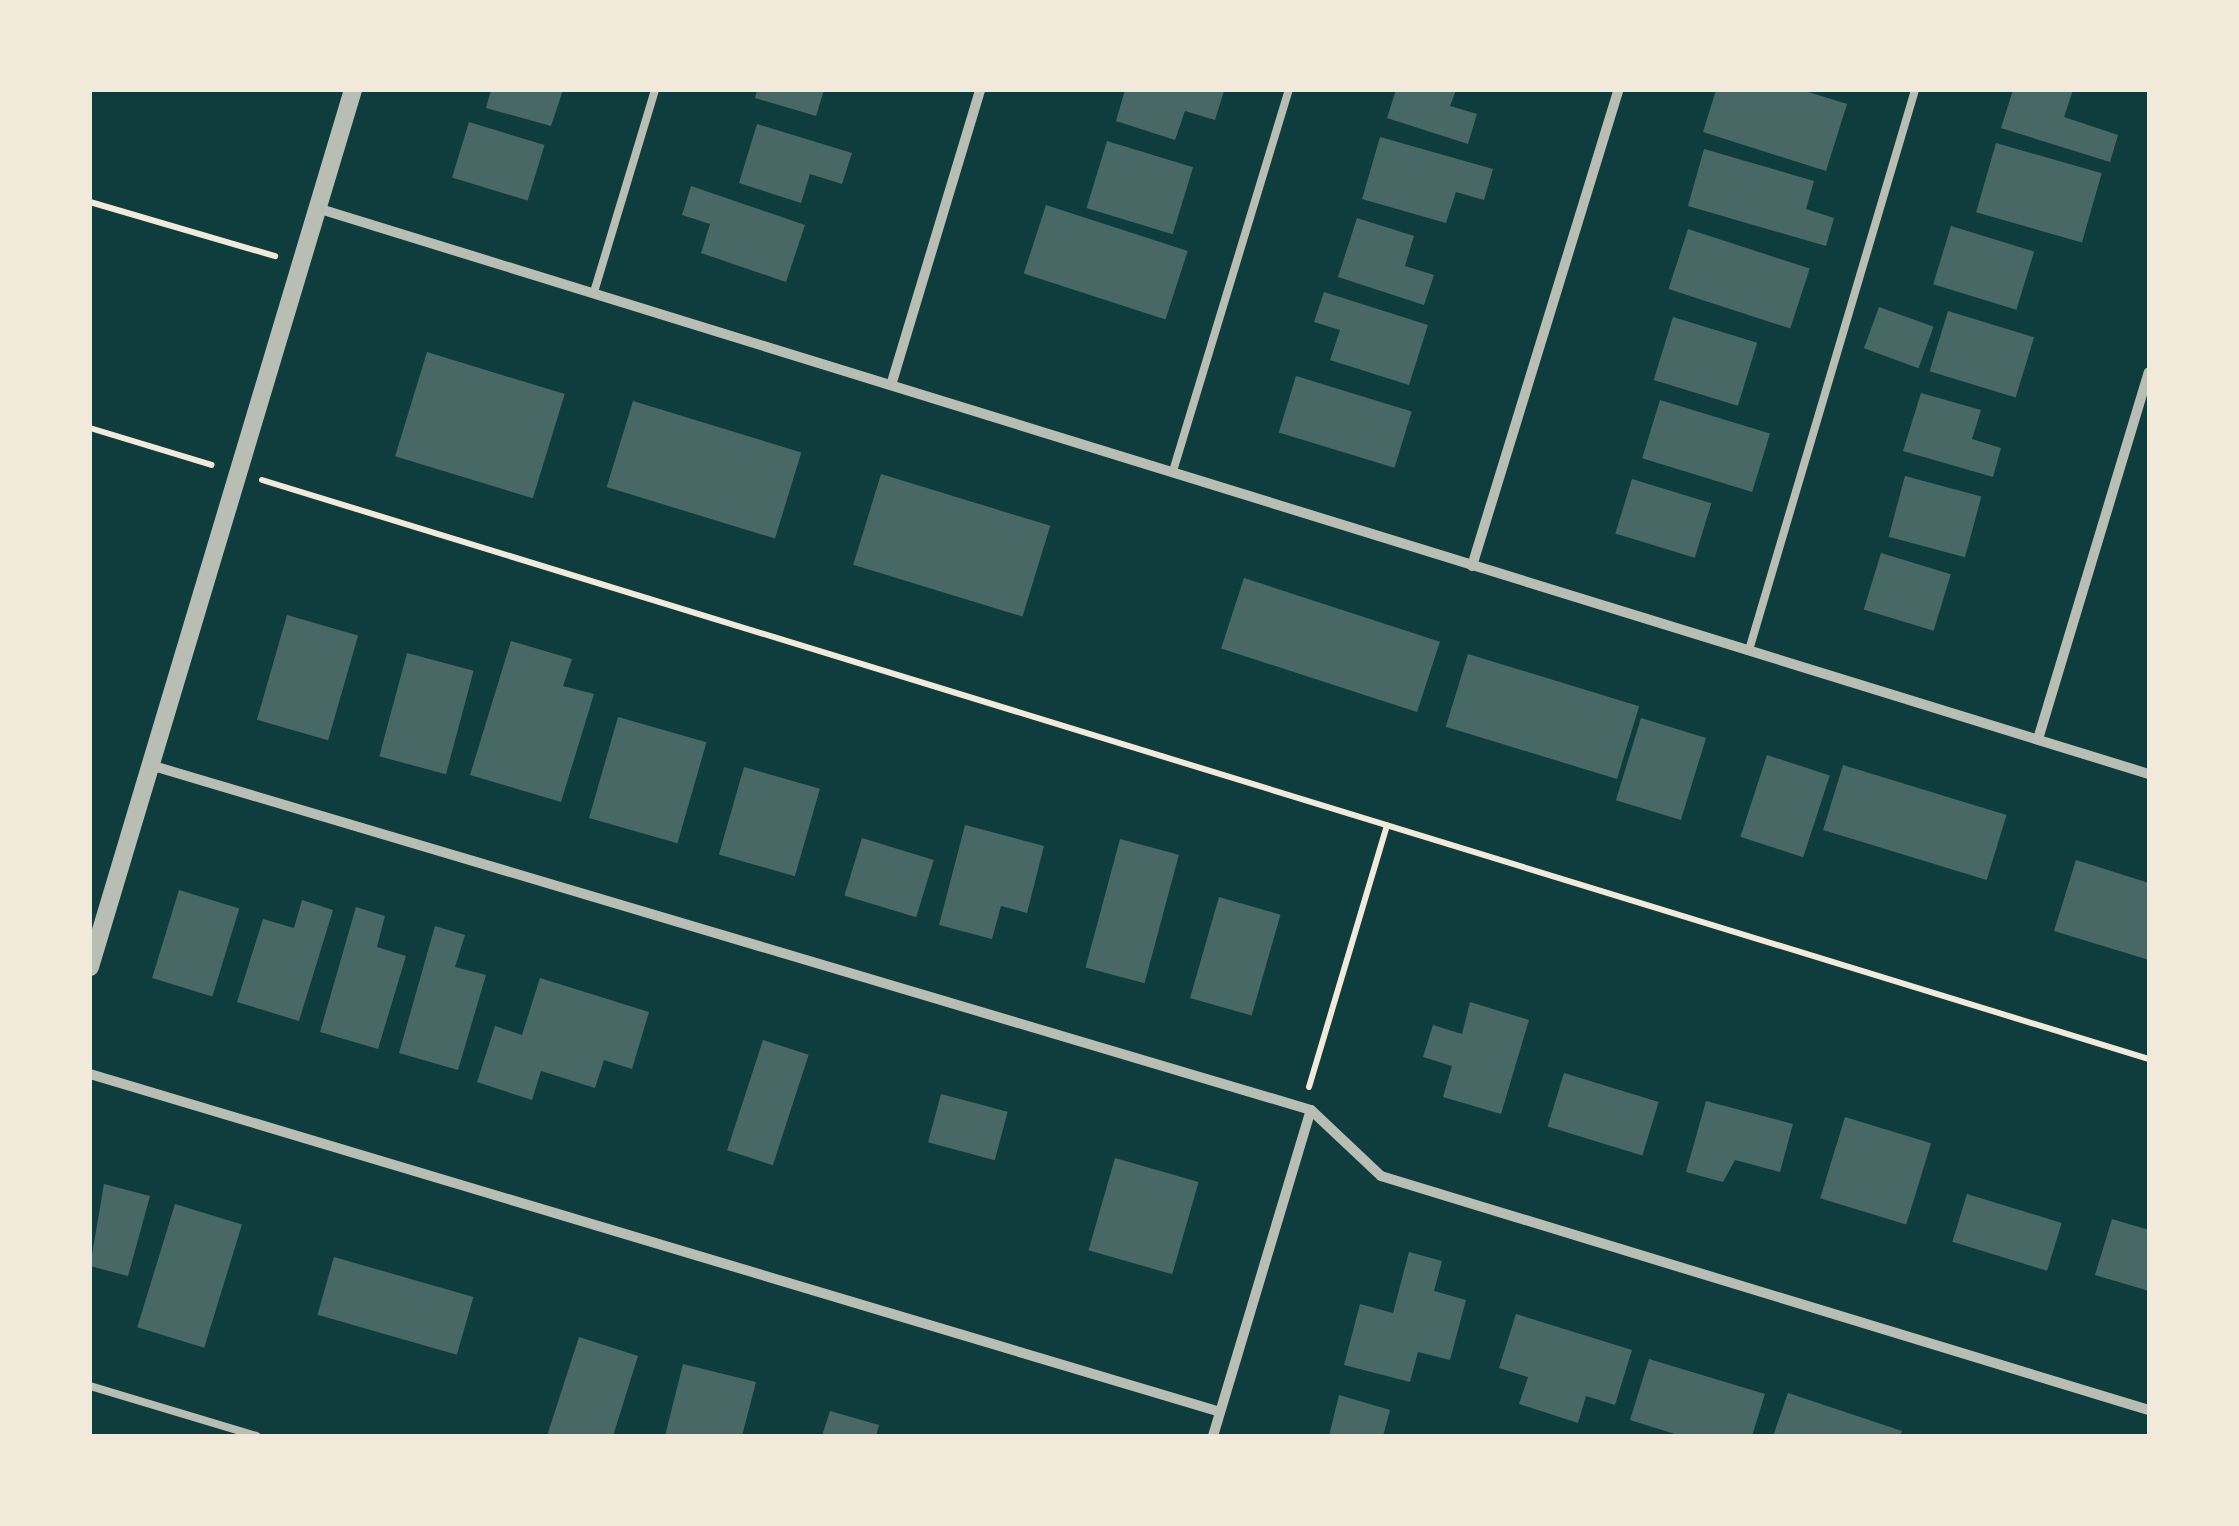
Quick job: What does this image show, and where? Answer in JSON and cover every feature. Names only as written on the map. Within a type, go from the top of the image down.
[{"type":"street","points":[[90,967],[353,90]]},
{"type":"street","points":[[892,382],[980,90]]},
{"type":"street","points":[[1472,566],[1618,90]]},
{"type":"street","points":[[318,208],[892,382],[2149,774]]},
{"type":"street","points":[[2038,739],[2149,372]]},
{"type":"street","points":[[150,765],[1307,1109],[1381,1176],[2149,1410]]},
{"type":"street","points":[[90,1074],[1220,1412]]},
{"type":"street","points":[[1214,1436],[1307,1109]]},
{"type":"lane","points":[[594,292],[654,90]]},
{"type":"lane","points":[[1173,471],[1290,90]]},
{"type":"lane","points":[[1749,650],[1915,90]]},
{"type":"lane","points":[[90,1386],[257,1436]]},
{"type":"path","points":[[90,202],[301,263]]},
{"type":"path","points":[[90,428],[192,459]]},
{"type":"path","points":[[278,485],[2149,1059]]},
{"type":"path","points":[[1307,1109],[1387,825]]},
{"type":"building","points":[[491,90],[563,90],[551,126],[486,108]]},
{"type":"building","points":[[757,90],[824,90],[816,116],[755,98]]},
{"type":"building","points":[[1125,90],[1224,91],[1215,120],[1185,111],[1175,140],[1116,121]]},
{"type":"building","points":[[1396,90],[1456,90],[1450,106],[1477,114],[1468,144],[1387,118]]},
{"type":"building","points":[[1716,90],[1802,90],[1847,104],[1826,171],[1703,132]]},
{"type":"building","points":[[2013,90],[2073,90],[2064,117],[2118,135],[2110,162],[2001,128]]},
{"type":"building","points":[[469,122],[545,145],[528,201],[452,177]]},
{"type":"building","points":[[757,124],[852,153],[842,184],[810,174],[801,203],[739,183]]},
{"type":"building","points":[[1380,137],[1493,169],[1484,200],[1456,192],[1446,223],[1362,199]]},
{"type":"building","points":[[1107,141],[1193,167],[1173,234],[1087,208]]},
{"type":"building","points":[[1996,143],[2102,173],[2082,243],[1976,212]]},
{"type":"building","points":[[1704,149],[1814,181],[1806,209],[1834,218],[1826,246],[1688,206]]},
{"type":"building","points":[[691,186],[805,225],[786,282],[701,253],[710,224],[682,215]]},
{"type":"building","points":[[1046,205],[1188,251],[1165,320],[1024,273]]},
{"type":"building","points":[[1357,218],[1414,236],[1405,266],[1434,275],[1424,305],[1338,277]]},
{"type":"building","points":[[1951,226],[2034,251],[2016,310],[1933,284]]},
{"type":"building","points":[[1688,229],[1810,269],[1790,328],[1669,289]]},
{"type":"building","points":[[1324,292],[1428,325],[1409,385],[1330,360],[1340,330],[1314,322]]},
{"type":"building","points":[[1879,307],[1934,327],[1918,368],[1864,348]]},
{"type":"building","points":[[1948,311],[2034,337],[2016,398],[1930,371]]},
{"type":"building","points":[[1673,317],[1757,343],[1738,406],[1654,380]]},
{"type":"building","points":[[427,352],[565,394],[533,498],[395,456]]},
{"type":"building","points":[[1296,376],[1412,411],[1394,468],[1279,432]]},
{"type":"building","points":[[1921,393],[1981,410],[1972,439],[2001,448],[1993,477],[1903,451]]},
{"type":"building","points":[[1660,400],[1770,434],[1752,492],[1642,458]]},
{"type":"building","points":[[633,401],[801,452],[775,539],[607,487]]},
{"type":"building","points":[[881,474],[1050,526],[1022,617],[853,565]]},
{"type":"building","points":[[1905,476],[1981,496],[1965,557],[1889,537]]},
{"type":"building","points":[[1632,479],[1711,503],[1695,558],[1615,534]]},
{"type":"building","points":[[1881,553],[1951,574],[1934,631],[1864,609]]},
{"type":"building","points":[[1244,578],[1440,642],[1417,712],[1221,648]]},
{"type":"building","points":[[287,615],[358,635],[328,740],[257,720]]},
{"type":"building","points":[[511,641],[572,659],[563,686],[594,694],[561,802],[470,775]]},
{"type":"building","points":[[407,653],[474,671],[446,774],[379,756]]},
{"type":"building","points":[[1468,654],[1639,706],[1617,779],[1446,727]]},
{"type":"building","points":[[618,717],[706,742],[677,843],[589,818]]},
{"type":"building","points":[[1641,718],[1706,738],[1681,820],[1616,800]]},
{"type":"building","points":[[1767,755],[1830,775],[1803,857],[1740,837]]},
{"type":"building","points":[[1843,765],[2007,815],[1987,880],[1823,830]]},
{"type":"building","points":[[744,767],[820,789],[795,876],[719,854]]},
{"type":"building","points":[[965,825],[1044,846],[1027,913],[1001,906],[992,939],[939,925]]},
{"type":"building","points":[[862,838],[934,860],[916,917],[844,895]]},
{"type":"building","points":[[1120,839],[1179,855],[1144,983],[1086,967]]},
{"type":"building","points":[[2076,860],[2149,883],[2149,960],[2054,931]]},
{"type":"building","points":[[179,890],[239,908],[212,996],[152,978]]},
{"type":"building","points":[[1219,897],[1281,915],[1252,1016],[1190,998]]},
{"type":"building","points":[[302,900],[333,910],[299,1021],[237,1002],[263,919],[294,928]]},
{"type":"building","points":[[356,907],[385,916],[377,947],[406,956],[378,1049],[320,1032]]},
{"type":"building","points":[[435,926],[465,935],[455,967],[486,975],[458,1070],[399,1053]]},
{"type":"building","points":[[540,978],[649,1012],[632,1069],[604,1060],[595,1088],[541,1071],[532,1100],[477,1082],[495,1026],[522,1035]]},
{"type":"building","points":[[1470,1002],[1529,1020],[1501,1114],[1443,1097],[1452,1066],[1423,1057],[1433,1025],[1462,1034]]},
{"type":"building","points":[[763,1040],[809,1055],[773,1165],[727,1150]]},
{"type":"building","points":[[1564,1073],[1659,1102],[1642,1155],[1548,1127]]},
{"type":"building","points":[[941,1094],[1008,1112],[995,1160],[928,1142]]},
{"type":"building","points":[[1706,1101],[1793,1124],[1780,1172],[1735,1160],[1723,1182],[1686,1172]]},
{"type":"building","points":[[1845,1117],[1931,1143],[1906,1225],[1820,1198]]},
{"type":"building","points":[[1115,1158],[1199,1182],[1172,1274],[1089,1250]]},
{"type":"building","points":[[104,1184],[150,1196],[128,1276],[90,1266]]},
{"type":"building","points":[[1967,1194],[2062,1223],[2047,1271],[1952,1242]]},
{"type":"building","points":[[175,1204],[242,1224],[204,1348],[137,1327]]},
{"type":"building","points":[[2112,1219],[2149,1230],[2149,1291],[2095,1275]]},
{"type":"building","points":[[1409,1252],[1442,1261],[1434,1291],[1466,1300],[1450,1360],[1418,1352],[1410,1382],[1344,1365],[1360,1304],[1393,1313]]},
{"type":"building","points":[[334,1257],[473,1297],[457,1355],[317,1315]]},
{"type":"building","points":[[1516,1314],[1632,1350],[1615,1405],[1586,1396],[1578,1423],[1519,1404],[1528,1377],[1499,1368]]},
{"type":"building","points":[[579,1337],[638,1356],[613,1436],[547,1436]]},
{"type":"building","points":[[1649,1359],[1765,1394],[1752,1436],[1681,1436],[1630,1420]]},
{"type":"building","points":[[683,1364],[756,1382],[742,1436],[665,1436]]},
{"type":"building","points":[[1788,1393],[1902,1431],[1900,1436],[1773,1436]]},
{"type":"building","points":[[1339,1395],[1390,1410],[1383,1436],[1329,1436]]},
{"type":"building","points":[[830,1411],[879,1425],[876,1436],[822,1436]]}]
